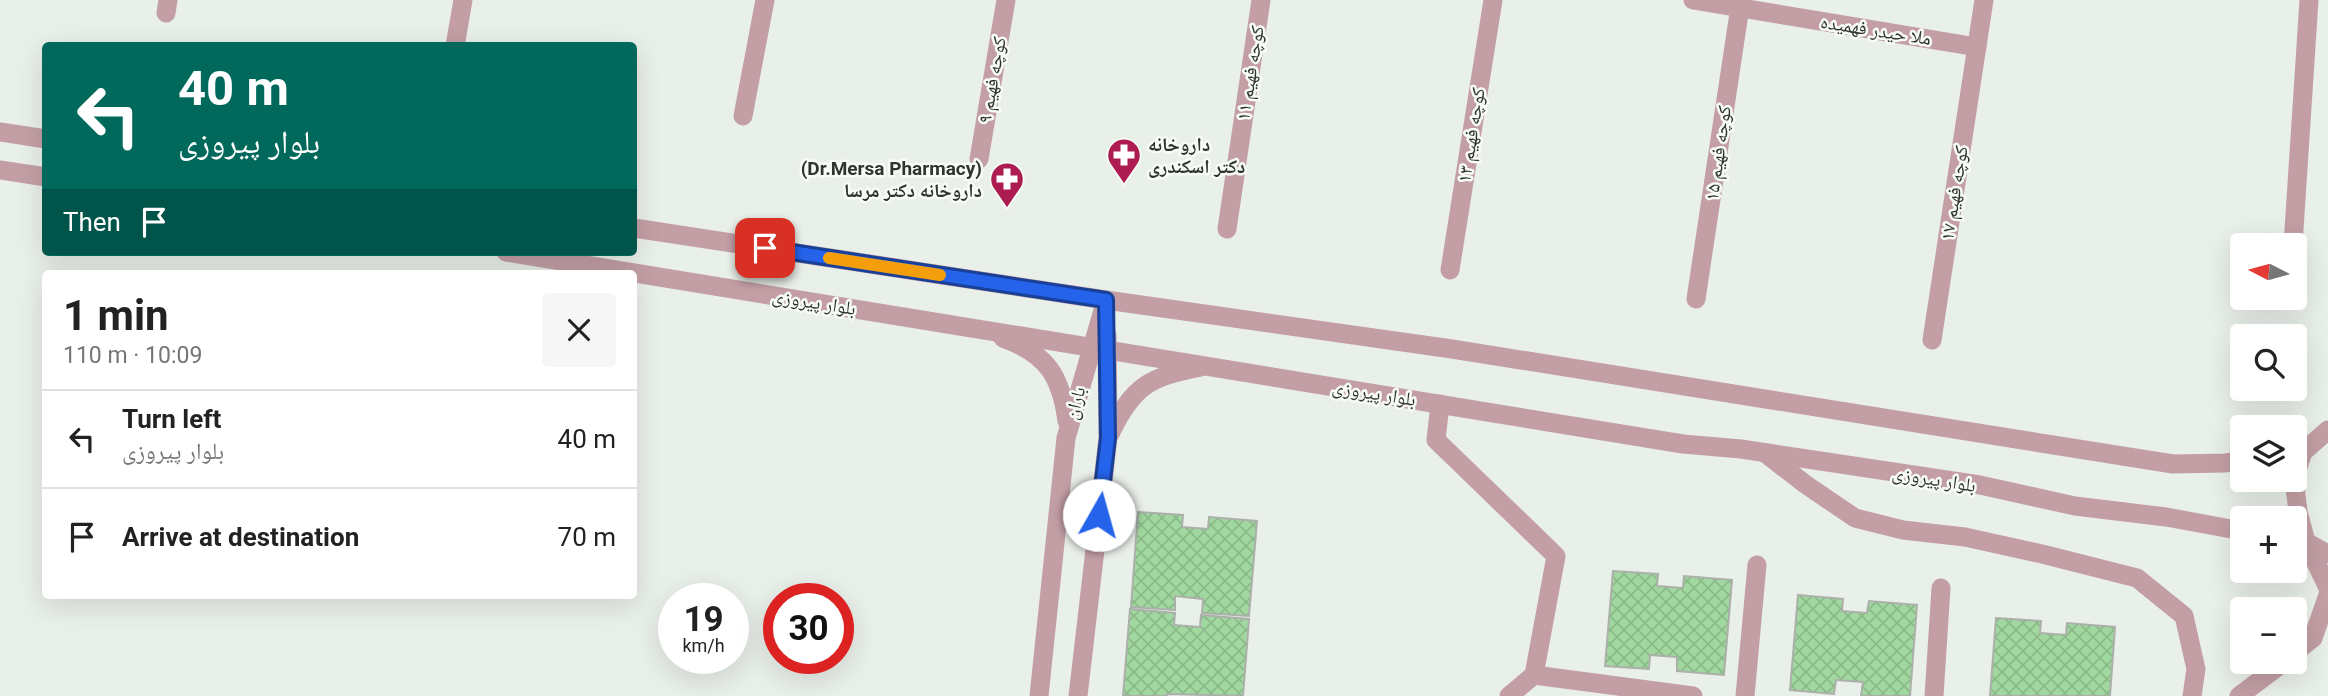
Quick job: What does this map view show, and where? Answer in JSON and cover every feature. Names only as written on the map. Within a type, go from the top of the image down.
[{"type":"street","points":[[456,42],[463,0]]},
{"type":"street","points":[[743,116],[765,0]]},
{"type":"street","name":"کوچه فهیم ۹","points":[[979,159],[1006,0]]},
{"type":"street","name":"کوچه فهیم ۱۱","points":[[1227,229],[1261,0]]},
{"type":"street","name":"کوچه فهیم ۱۳","points":[[1450,270],[1493,0]]},
{"type":"street","name":"ملا حیدر فهمیده","points":[[1693,0],[1740,4],[1977,47]]},
{"type":"street","name":"کوچه فهیم ۱۷","points":[[1932,340],[1984,0]]},
{"type":"street","points":[[2294,233],[2309,0]]},
{"type":"street","name":"کوچه فهیم ۱۵","points":[[1696,299],[1740,4]]},
{"type":"street","points":[[0,132],[42,138]]},
{"type":"street","points":[[0,170],[42,176]]},
{"type":"street","points":[[637,228],[1106,300],[1452,349],[2173,464],[2230,462]]},
{"type":"street","name":"بلوار پیروزی","points":[[530,256],[616,270]]},
{"type":"street","name":"بلوار پیروزی","points":[[637,273],[1683,444],[1765,453],[1980,485],[2075,506],[2230,528]]},
{"type":"street","name":"باران","points":[[1039,696],[1068,429],[1099,349],[1106,300]]},
{"type":"street","points":[[983,330],[1025,346],[1050,366],[1063,395],[1068,429]]},
{"type":"street","name":"باران","points":[[1078,696],[1108,438],[1099,349]]},
{"type":"street","points":[[1108,438],[1122,408],[1144,385],[1170,373],[1206,366]]},
{"type":"street","points":[[1440,404],[1436,440],[1556,556],[1534,675],[1509,696]]},
{"type":"street","points":[[2307,437],[2328,428]]},
{"type":"street","points":[[2307,448],[2328,428]]},
{"type":"street","points":[[1765,453],[1855,518],[1903,530],[1965,537],[2137,578],[2183,616],[2196,669],[2192,696]]},
{"type":"street","points":[[2307,544],[2328,554]]},
{"type":"street","points":[[2307,553],[2328,588]]},
{"type":"street","points":[[1745,696],[1757,565]]},
{"type":"street","points":[[1934,696],[1941,588]]},
{"type":"street","points":[[2307,643],[2313,638],[2328,595]]},
{"type":"street","points":[[2239,696],[2268,674]]},
{"type":"street","points":[[1534,675],[1693,696]]},
{"type":"building","points":[[1138,512],[1183,515],[1182,527],[1208,529],[1209,517],[1257,521],[1249,616],[1202,613],[1203,599],[1175,596],[1175,610],[1131,607]]},
{"type":"building","points":[[1613,571],[1658,574],[1657,586],[1683,588],[1684,576],[1732,580],[1724,675],[1677,671],[1677,657],[1650,655],[1649,669],[1605,666]]},
{"type":"building","points":[[1798,595],[1843,599],[1842,611],[1867,613],[1869,601],[1917,605],[1910,696],[1861,696],[1863,682],[1836,680],[1834,694],[1790,690]]},
{"type":"building","points":[[1130,609],[1175,613],[1174,625],[1200,627],[1201,615],[1249,619],[1243,696],[1123,696]]},
{"type":"building","points":[[1996,618],[2041,621],[2040,633],[2066,635],[2067,623],[2115,627],[2110,696],[1990,696]]},
{"type":"slow traffic","points":[[829,258],[940,275]]},
{"type":"place","name":"داروخانه دکتر اسکندری","points":[[1124,185]]},
{"type":"place","name":"(Dr.Mersa Pharmacy) داروخانه دکتر مرسا","points":[[1007,209]]},
{"type":"route","points":[[765,248],[1106,300],[1108,438],[1099,515]]}]
